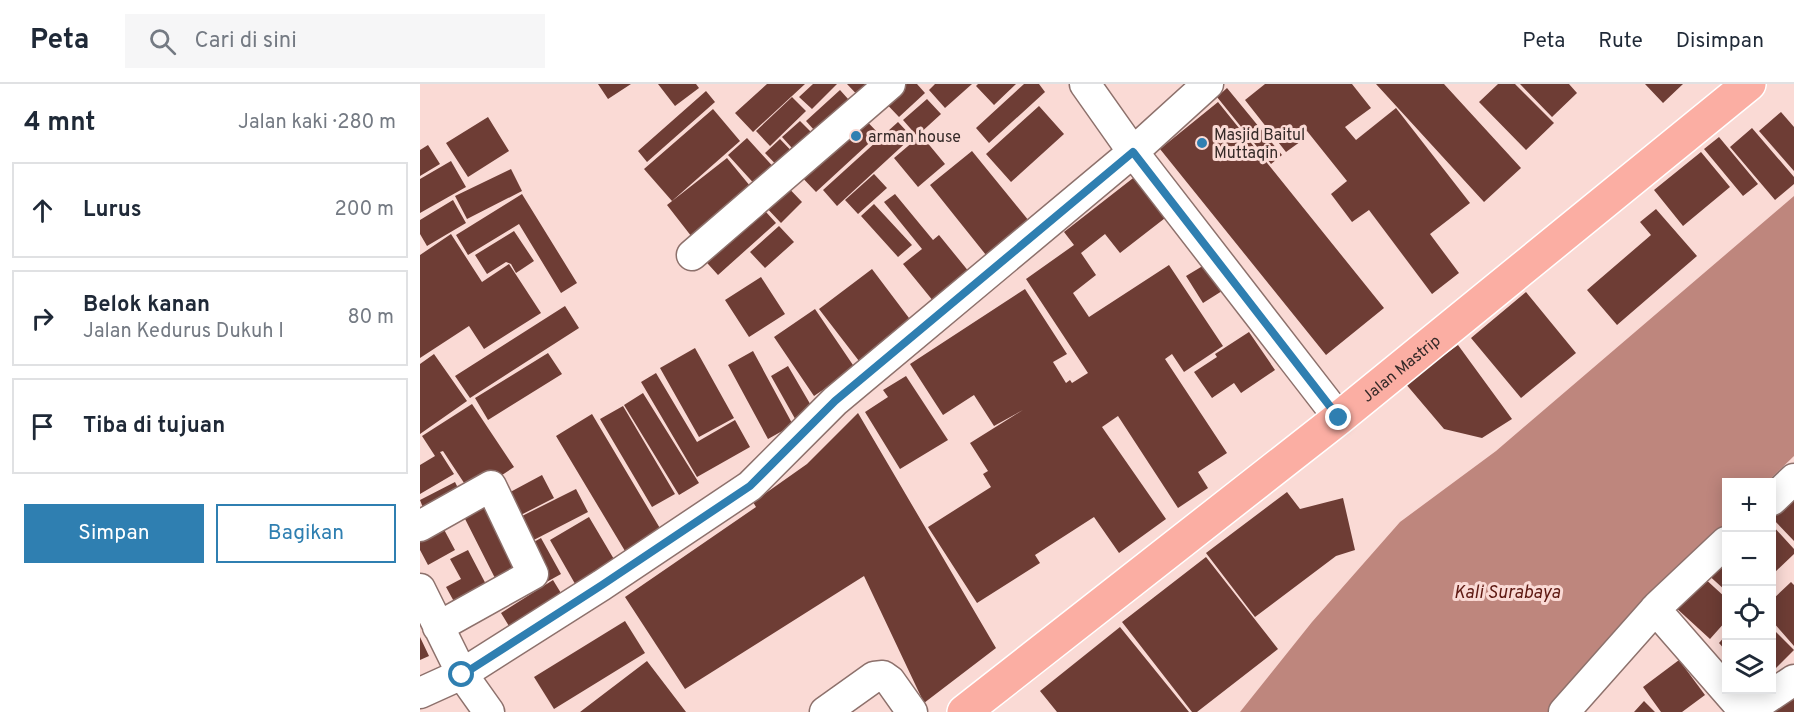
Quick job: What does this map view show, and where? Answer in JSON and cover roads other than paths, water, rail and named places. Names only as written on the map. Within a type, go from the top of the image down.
[{"type":"main road","name":"Jalan Mastrip","points":[[964,712],[1339,418],[1749,84]]},
{"type":"street","points":[[692,255],[890,84]]},
{"type":"street","points":[[1085,84],[1133,152],[1339,418]]},
{"type":"street","points":[[420,693],[462,675],[750,486],[835,401],[1133,152],[1208,84]]},
{"type":"street","points":[[1776,496],[1794,479]]},
{"type":"street","points":[[420,526],[490,486],[533,574],[438,627]]},
{"type":"street","points":[[1564,712],[1655,609],[1722,546]]},
{"type":"street","points":[[420,589],[462,675],[489,712]]},
{"type":"street","points":[[1655,609],[1746,712],[1794,680]]},
{"type":"street","points":[[825,712],[873,677],[883,676],[890,681],[912,712]]},
{"type":"water","name":"Kali Surabaya","points":[[1794,196],[1794,456],[1771,478],[1722,478],[1722,529],[1560,712],[1240,712],[1312,622],[1400,522],[1496,451]]},
{"type":"place","name":"arman house","points":[[856,136]]},
{"type":"place","name":"Masjid Baitul Muttaqin","points":[[1202,143]]}]
